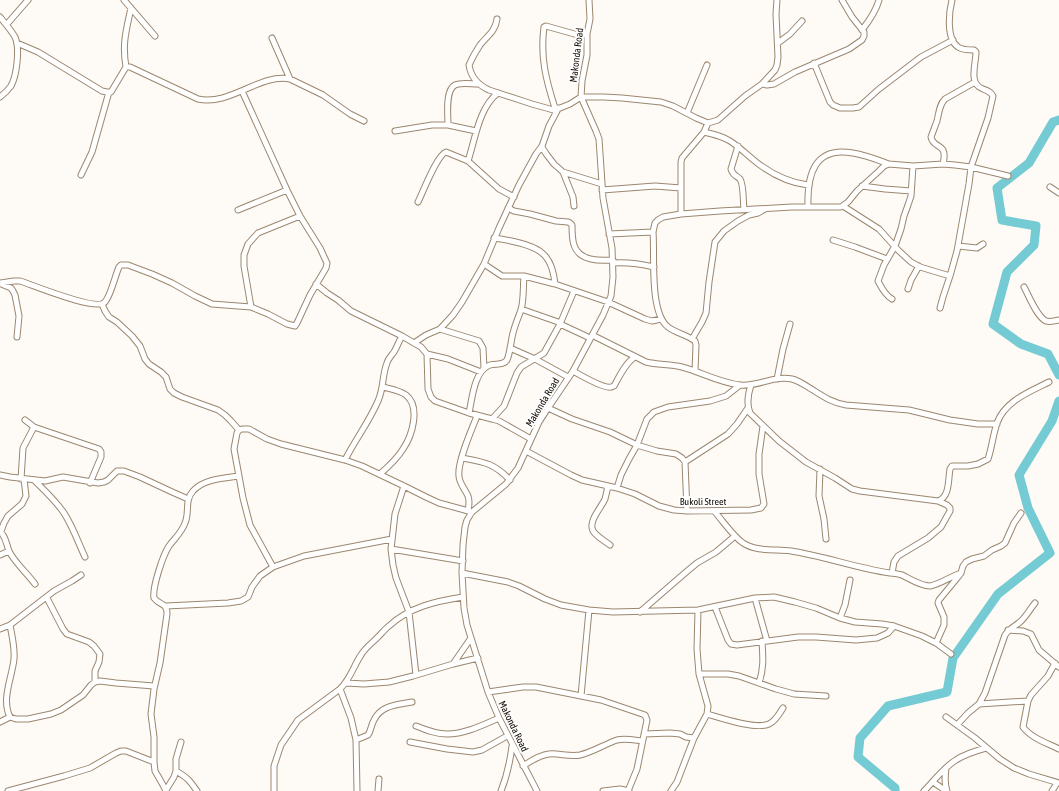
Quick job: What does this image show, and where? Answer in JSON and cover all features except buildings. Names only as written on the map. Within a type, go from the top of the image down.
[{"type":"street","points":[[7,24],[28,0]]},
{"type":"street","points":[[124,0],[155,36]]},
{"type":"street","name":"Makonda Road","points":[[537,791],[512,745],[488,692],[464,616],[462,573],[465,527],[470,512],[510,480],[518,468],[531,439],[548,408],[573,371],[603,315],[611,296],[613,262],[612,248],[602,187],[599,140],[581,97],[582,81],[587,55],[587,34],[590,19],[589,0]]},
{"type":"street","points":[[448,125],[448,95],[451,88],[460,84],[478,84],[498,93],[556,110],[581,97],[604,97],[661,102],[673,106],[708,123],[718,120],[745,96],[762,84],[771,75],[777,65],[777,0]]},
{"type":"street","points":[[762,84],[767,86],[774,84],[795,72],[855,45],[862,40],[864,32],[842,0]]},
{"type":"street","points":[[862,30],[876,10],[879,0]]},
{"type":"street","points":[[940,308],[958,246],[971,167],[988,118],[993,96],[991,92],[979,87],[975,82],[974,72],[976,52],[974,50],[958,47],[953,40],[950,28],[952,0]]},
{"type":"street","points":[[81,176],[92,152],[109,92],[126,68],[124,40],[131,8]]},
{"type":"street","points":[[0,17],[7,24],[17,43],[14,78],[11,85],[0,97]]},
{"type":"street","points":[[478,84],[469,65],[480,45],[496,27],[497,19]]},
{"type":"street","points":[[778,42],[790,34],[802,21]]},
{"type":"street","points":[[414,344],[426,335],[440,329],[453,315],[462,302],[484,264],[494,238],[528,168],[542,146],[556,110],[545,75],[543,56],[544,27],[546,26],[578,35],[587,34]]},
{"type":"street","points":[[272,38],[290,79]]},
{"type":"street","points":[[814,63],[833,106],[840,108],[853,108],[858,107],[921,57],[953,40]]},
{"type":"street","points":[[17,43],[38,52],[102,91],[109,92]]},
{"type":"street","points":[[686,113],[708,66]]},
{"type":"street","points":[[126,68],[130,67],[198,99],[206,101],[242,91],[273,79],[290,79],[323,95],[350,114],[364,121]]},
{"type":"street","points":[[943,164],[943,151],[933,142],[931,137],[937,122],[940,106],[945,99],[975,82]]},
{"type":"street","points":[[0,283],[20,281],[77,301],[96,305],[105,302],[119,267],[124,264],[165,280],[212,304],[251,307],[287,324],[295,326],[310,295],[326,268],[327,263],[287,190],[242,91]]},
{"type":"street","points":[[468,162],[476,131],[483,114],[489,101],[498,93]]},
{"type":"street","points":[[681,214],[680,166],[682,158],[704,132],[708,123]]},
{"type":"street","points":[[395,131],[432,125],[448,125],[476,131]]},
{"type":"street","points":[[704,132],[721,136],[738,146],[768,170],[789,180],[808,185]]},
{"type":"street","points":[[542,146],[554,164],[563,172],[602,187],[655,186],[681,188]]},
{"type":"street","points":[[738,146],[731,169],[733,174],[741,182],[744,210]]},
{"type":"street","points":[[418,202],[436,163],[443,153],[446,152],[468,162],[499,189],[514,198]]},
{"type":"street","points":[[808,207],[808,185],[815,165],[824,156],[834,153],[853,153],[889,164],[913,166],[943,164],[971,167],[1008,176]]},
{"type":"street","points":[[695,370],[695,341],[667,326],[659,314],[654,267],[653,232],[655,223],[663,217],[681,214],[766,208],[841,207],[848,202],[862,186],[884,166],[889,164]]},
{"type":"street","points":[[892,299],[889,298],[878,281],[887,259],[895,246],[901,229],[911,191],[913,166]]},
{"type":"street","points":[[563,172],[573,197],[574,206]]},
{"type":"street","points":[[862,186],[911,191]]},
{"type":"street","points":[[1050,187],[1059,193]]},
{"type":"street","points":[[238,210],[287,190]]},
{"type":"street","points":[[843,206],[879,229],[895,246],[918,266],[950,276]]},
{"type":"street","points":[[508,208],[518,212],[570,223],[572,225],[574,246],[577,251],[587,259],[654,267]]},
{"type":"street","points":[[692,339],[706,313],[715,242],[724,231],[738,221],[766,208]]},
{"type":"street","points":[[251,307],[244,266],[244,255],[248,244],[258,232],[300,216]]},
{"type":"street","points":[[609,234],[653,232]]},
{"type":"street","points":[[494,238],[511,240],[543,253],[553,272],[555,284]]},
{"type":"street","points":[[833,240],[887,259]]},
{"type":"street","points":[[958,246],[978,248],[983,244]]},
{"type":"street","points":[[484,264],[502,276],[524,276],[555,284],[608,302],[645,319],[652,321],[661,319]]},
{"type":"street","points":[[908,289],[918,266]]},
{"type":"street","points":[[469,413],[474,386],[483,370],[490,365],[502,364],[506,362],[514,327],[521,309],[524,276]]},
{"type":"street","points":[[0,283],[11,288],[13,291],[19,316],[17,337]]},
{"type":"street","points":[[316,284],[351,311],[402,336],[421,347],[427,354],[483,370]]},
{"type":"street","points":[[1024,287],[1040,317],[1050,322],[1059,320]]},
{"type":"street","points":[[492,419],[504,406],[517,373],[521,367],[544,353],[560,324],[574,291]]},
{"type":"street","points":[[102,304],[110,317],[132,336],[140,346],[145,359],[149,364],[166,377],[170,389],[174,393],[218,410],[239,430]]},
{"type":"street","points":[[521,309],[591,336],[652,364],[672,364],[740,385],[751,385],[785,378],[792,379],[801,382],[837,404],[846,406],[909,410],[950,420],[978,424],[997,424]]},
{"type":"street","points":[[777,379],[790,324]]},
{"type":"street","points":[[440,329],[479,341],[483,348],[483,370]]},
{"type":"street","points":[[345,460],[379,400],[383,387],[384,372],[387,361],[394,352],[402,336]]},
{"type":"street","points":[[510,348],[568,377]]},
{"type":"street","points":[[427,354],[428,389],[431,397],[435,401],[477,416],[499,421],[531,439]]},
{"type":"street","points":[[573,371],[596,383],[612,387],[631,359],[635,357]]},
{"type":"street","points":[[938,501],[943,500],[947,493],[950,469],[952,466],[968,466],[978,464],[988,459],[997,424],[1006,407],[1022,396],[1049,382]]},
{"type":"street","points":[[617,488],[621,475],[637,445],[647,419],[654,412],[668,407],[710,401],[726,396],[740,385]]},
{"type":"street","points":[[751,385],[748,397],[748,408],[750,412],[779,441],[806,462],[852,489],[938,501],[950,508],[950,511],[941,527],[928,538],[898,556],[894,562],[892,573]]},
{"type":"street","points":[[380,474],[403,449],[408,440],[414,421],[414,410],[411,400],[406,395],[396,390],[383,387]]},
{"type":"street","points":[[548,408],[578,421],[610,432],[637,445],[657,451],[676,454],[682,458],[685,462],[686,511]]},
{"type":"street","points":[[685,462],[728,434],[748,408]]},
{"type":"street","points":[[273,567],[250,525],[242,498],[234,449],[239,430],[245,428],[249,429],[267,439],[281,444],[345,460],[362,466],[426,498],[470,512],[470,503],[459,478],[459,471],[477,416]]},
{"type":"street","points":[[25,420],[34,427],[99,449],[101,452],[101,457],[90,483]]},
{"type":"street","name":"Bukoli Street","points":[[526,451],[582,480],[617,488],[635,494],[659,506],[674,510],[751,510],[761,508],[764,504],[759,474],[759,454],[763,426]]},
{"type":"street","points":[[34,427],[23,448],[23,479],[26,496],[22,504],[8,516],[1,531],[6,539],[9,551],[35,584]]},
{"type":"street","points":[[462,458],[494,466],[510,480]]},
{"type":"street","points":[[820,469],[819,496],[824,519],[826,539]]},
{"type":"street","points":[[0,475],[45,481],[63,477],[90,483],[98,483],[108,480],[117,471],[124,471],[188,498]]},
{"type":"street","points":[[239,476],[220,479],[199,486],[188,498],[186,521],[183,528],[168,547],[164,556],[153,596],[156,601],[166,606],[215,604],[241,601],[248,597],[252,587],[260,576],[273,567],[304,556],[392,539]]},
{"type":"street","points":[[34,480],[63,512],[85,556]]},
{"type":"street","points":[[404,486],[395,514],[391,549],[392,565],[409,612],[416,675]]},
{"type":"street","points":[[608,486],[605,499],[595,517],[592,527],[599,538],[610,545]]},
{"type":"street","points":[[714,511],[735,536],[743,543],[752,547],[765,550],[791,552],[892,573],[930,586],[944,581],[953,575],[961,573]]},
{"type":"street","points":[[936,643],[944,625],[944,618],[938,603],[961,573],[966,562],[984,556],[1005,543],[1014,523],[1021,513]]},
{"type":"street","points":[[640,612],[697,563],[716,552],[735,536]]},
{"type":"street","points":[[391,549],[463,561]]},
{"type":"street","points":[[0,555],[9,551]]},
{"type":"street","points":[[462,573],[513,584],[561,605],[589,610],[613,612],[698,610],[755,598],[774,598],[816,608],[840,618],[855,622],[894,626],[922,636],[936,643],[951,654]]},
{"type":"street","points":[[0,629],[10,625],[54,591],[81,575]]},
{"type":"street","points":[[840,618],[846,605],[850,580]]},
{"type":"street","points":[[274,791],[274,766],[281,745],[298,720],[346,683],[361,654],[390,625],[409,612],[442,600],[463,597]]},
{"type":"street","points":[[46,598],[67,634],[89,642],[100,654],[99,662],[95,671],[95,682]]},
{"type":"street","points":[[755,598],[764,641],[763,666],[759,683]]},
{"type":"street","points":[[958,725],[968,713],[979,704],[985,693],[1008,630],[1025,617],[1035,603]]},
{"type":"street","points":[[166,606],[167,614],[160,663],[154,686],[151,714],[154,737],[155,771],[166,790],[176,771],[176,759],[181,742]]},
{"type":"street","points":[[715,607],[728,640],[731,644],[736,645],[798,637],[856,640],[877,638],[888,633],[894,626]]},
{"type":"street","points":[[581,696],[589,610]]},
{"type":"street","points":[[671,791],[677,782],[694,738],[707,714],[708,706],[699,674],[697,649],[698,610]]},
{"type":"street","points":[[10,625],[13,637],[14,658],[6,702],[7,711],[10,717]]},
{"type":"street","points":[[1008,630],[1023,631],[1031,634],[1039,650],[1057,665],[1031,695],[1028,701],[1023,728],[1026,732],[1059,749]]},
{"type":"street","points":[[453,664],[471,638]]},
{"type":"street","points":[[346,683],[364,684],[389,682],[478,658]]},
{"type":"street","points":[[699,674],[728,674],[794,694],[826,696]]},
{"type":"street","points":[[0,722],[10,717],[16,719],[28,719],[51,714],[61,710],[83,695],[95,682],[100,681],[154,686]]},
{"type":"street","points":[[488,692],[523,687],[536,687],[601,700],[645,715],[647,720],[637,769],[628,791],[620,789],[603,791]]},
{"type":"street","points":[[340,689],[356,740],[357,791]]},
{"type":"street","points":[[979,704],[1028,701]]},
{"type":"street","points":[[356,740],[368,735],[374,719],[383,708],[412,702]]},
{"type":"street","points":[[707,714],[736,722],[763,726],[774,721],[783,708]]},
{"type":"street","points":[[946,716],[1014,768],[1058,783],[1053,790]]},
{"type":"street","points":[[416,726],[431,732],[447,734],[463,732],[499,718]]},
{"type":"street","points":[[644,734],[670,733],[694,738]]},
{"type":"street","points":[[410,742],[473,752],[482,750],[508,736]]},
{"type":"street","points":[[524,766],[538,757],[547,754],[565,756],[579,755],[618,740],[630,739],[642,741]]},
{"type":"street","points":[[500,791],[506,778],[512,745]]},
{"type":"street","points":[[924,791],[955,760],[972,752],[986,748]]},
{"type":"street","points":[[8,791],[90,768],[121,751],[126,751],[154,762]]},
{"type":"street","points":[[946,768],[946,791]]},
{"type":"street","points":[[176,771],[191,781],[197,791]]},
{"type":"street","points":[[378,791],[379,779]]},
{"type":"street","points":[[934,782],[946,791]]},
{"type":"waterway","points":[[1059,120],[1053,122],[1029,163],[997,188],[1002,220],[1036,226],[1034,245],[1007,272],[993,324],[1021,344],[1048,354],[1059,375]]},
{"type":"waterway","points":[[895,791],[895,788],[858,757],[860,738],[888,706],[947,692],[953,658],[998,594],[1050,553],[1028,508],[1019,475],[1052,421],[1059,401]]}]
